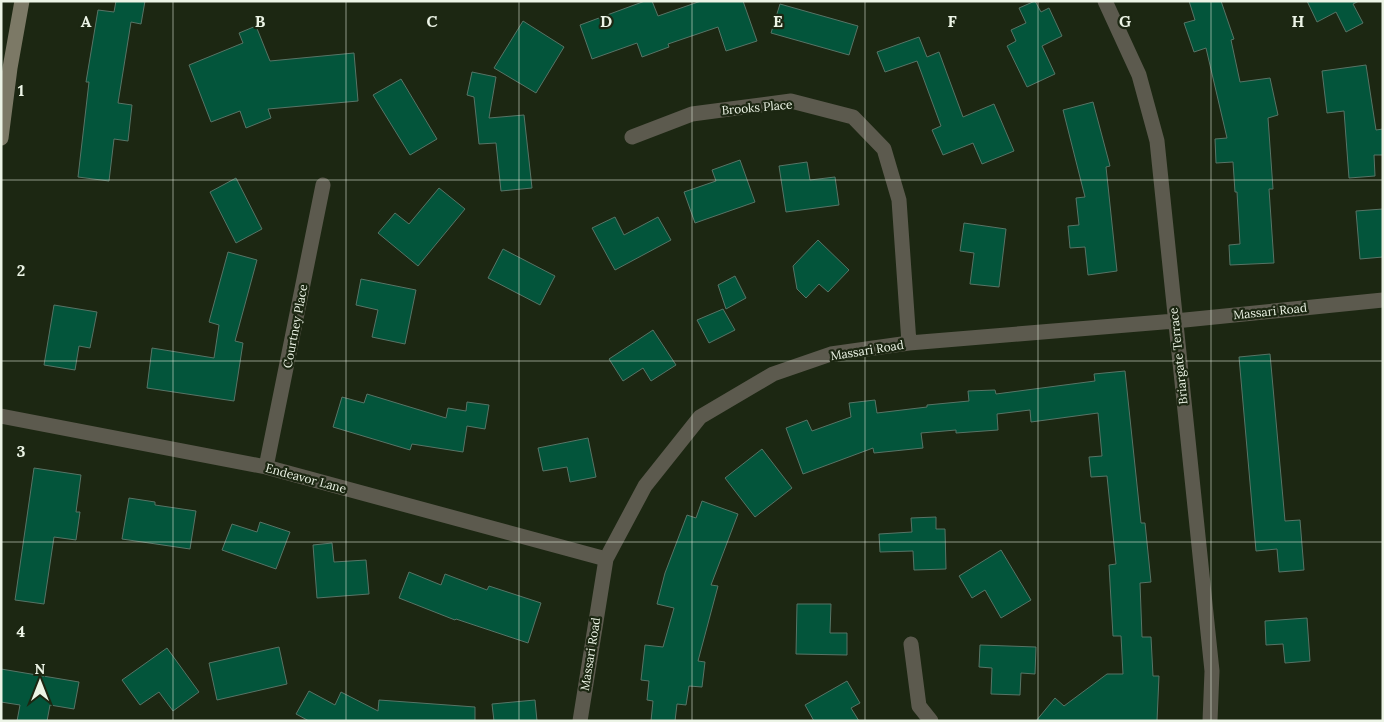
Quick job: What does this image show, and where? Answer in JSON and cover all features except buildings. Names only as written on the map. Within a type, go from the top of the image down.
[{"type":"main road","points":[[1,138],[6,67],[22,1]]},
{"type":"street","name":"Briargate Terrace","points":[[1105,1],[1139,75],[1157,141],[1212,671],[1210,721]]},
{"type":"street","name":"Brooks Place","points":[[632,137],[692,114],[791,101],[854,118],[884,149],[899,200],[909,343]]},
{"type":"street","name":"Courtney Place","points":[[266,467],[323,185]]},
{"type":"street","name":"Massari Road","points":[[580,721],[606,559],[645,486],[700,417],[773,374],[831,354],[909,343],[1175,321],[1383,300]]},
{"type":"street","name":"Endeavor Lane","points":[[1,416],[266,467],[606,559]]},
{"type":"street","points":[[911,644],[919,706],[930,721]]}]
